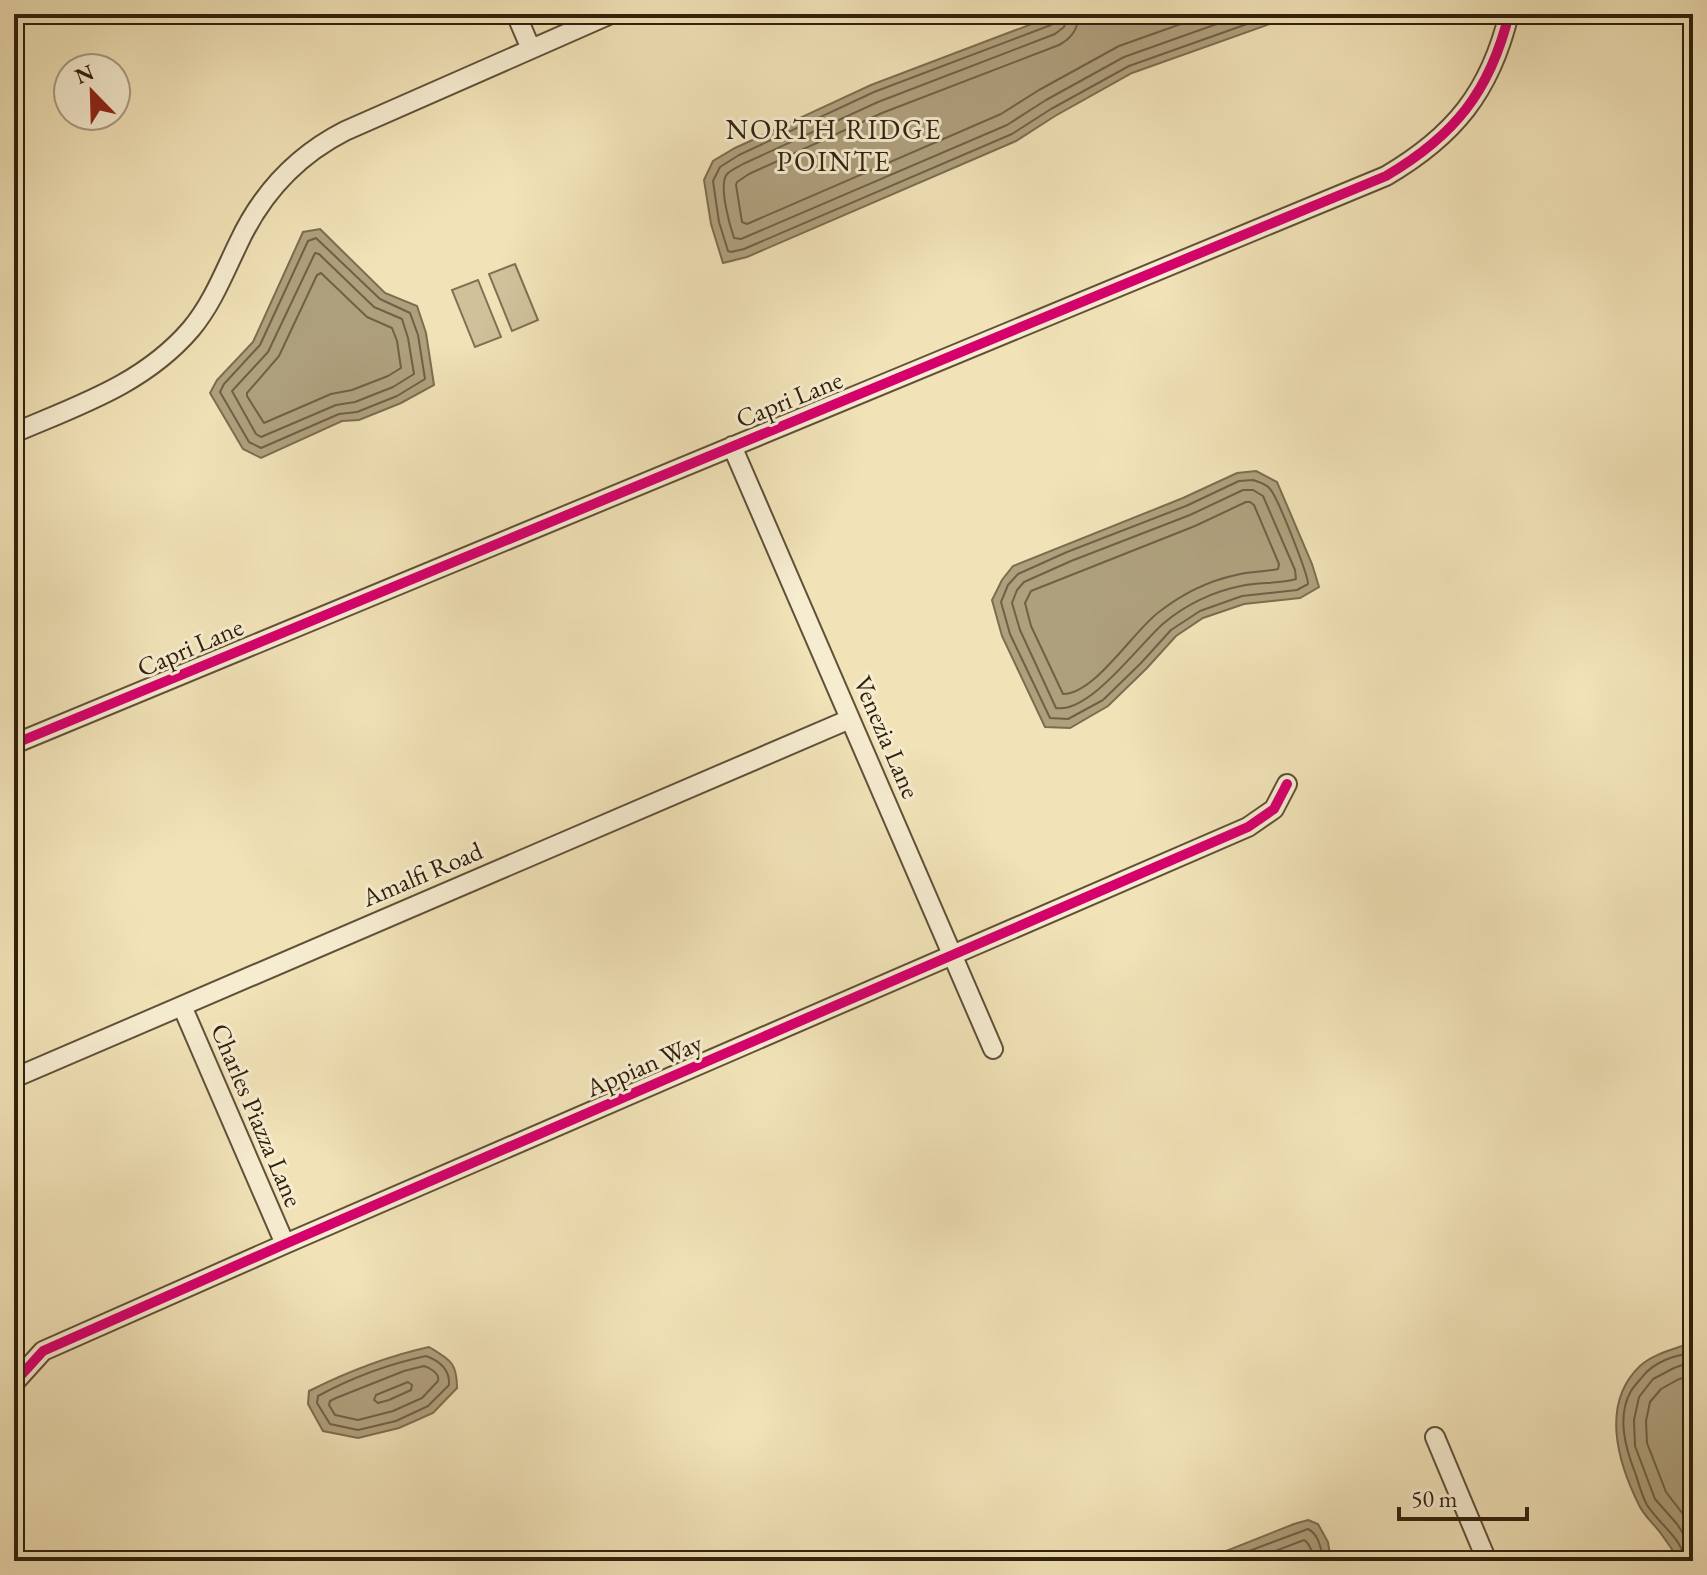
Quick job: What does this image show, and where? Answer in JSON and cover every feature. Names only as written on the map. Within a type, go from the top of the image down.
[{"type":"street","points":[[516,14],[531,49]]},
{"type":"street","points":[[14,433],[118,388],[170,351],[205,310],[260,203],[286,173],[307,155],[345,131],[611,14]]},
{"type":"street","name":"Capri Lane","points":[[14,744],[1386,176],[1421,154],[1446,133],[1475,98],[1498,54],[1509,14]]},
{"type":"street","name":"Venezia Lane","points":[[732,446],[993,1049]]},
{"type":"street","name":"Amalfi Road","points":[[14,1078],[850,719]]},
{"type":"street","name":"Appian Way","points":[[14,1383],[43,1351],[1248,827],[1274,809],[1287,784]]},
{"type":"street","name":"Charles Piazza Lane","points":[[182,1006],[285,1244]]},
{"type":"street","points":[[1435,1437],[1487,1561]]},
{"type":"shaded area","points":[[515,264],[538,320],[512,331],[489,274]]},
{"type":"shaded area","points":[[478,280],[501,337],[475,347],[452,290]]},
{"type":"water","points":[[1058,14],[1298,14],[1132,73],[1016,141],[747,257],[723,263],[711,224],[704,180],[713,161],[871,85]]},
{"type":"water","points":[[320,229],[385,293],[417,306],[426,333],[434,385],[401,403],[359,420],[342,421],[261,458],[243,449],[210,393],[217,380],[253,342],[303,232]]},
{"type":"water","points":[[1256,471],[1277,482],[1319,587],[1300,598],[1244,604],[1203,618],[1176,636],[1108,706],[1070,728],[1045,727],[1002,636],[992,600],[1013,566],[1237,473]]},
{"type":"water","points":[[1685,1345],[1693,1347],[1693,1561],[1679,1561],[1641,1509],[1625,1471],[1617,1434],[1620,1398],[1628,1381],[1650,1359]]},
{"type":"water","points":[[429,1347],[451,1363],[457,1379],[457,1388],[433,1413],[399,1428],[358,1438],[323,1431],[308,1404],[309,1391],[368,1365]]},
{"type":"water","points":[[1308,1520],[1318,1524],[1328,1542],[1331,1561],[1201,1561],[1294,1524]]},
{"type":"cycle path","points":[[14,744],[1386,176],[1431,145],[1466,109],[1491,67],[1509,14]]},
{"type":"cycle path","points":[[14,1383],[43,1351],[1248,827],[1274,809],[1287,784]]},
{"type":"district","name":"NORTH RIDGE POINTE","points":[[834,145]]}]
